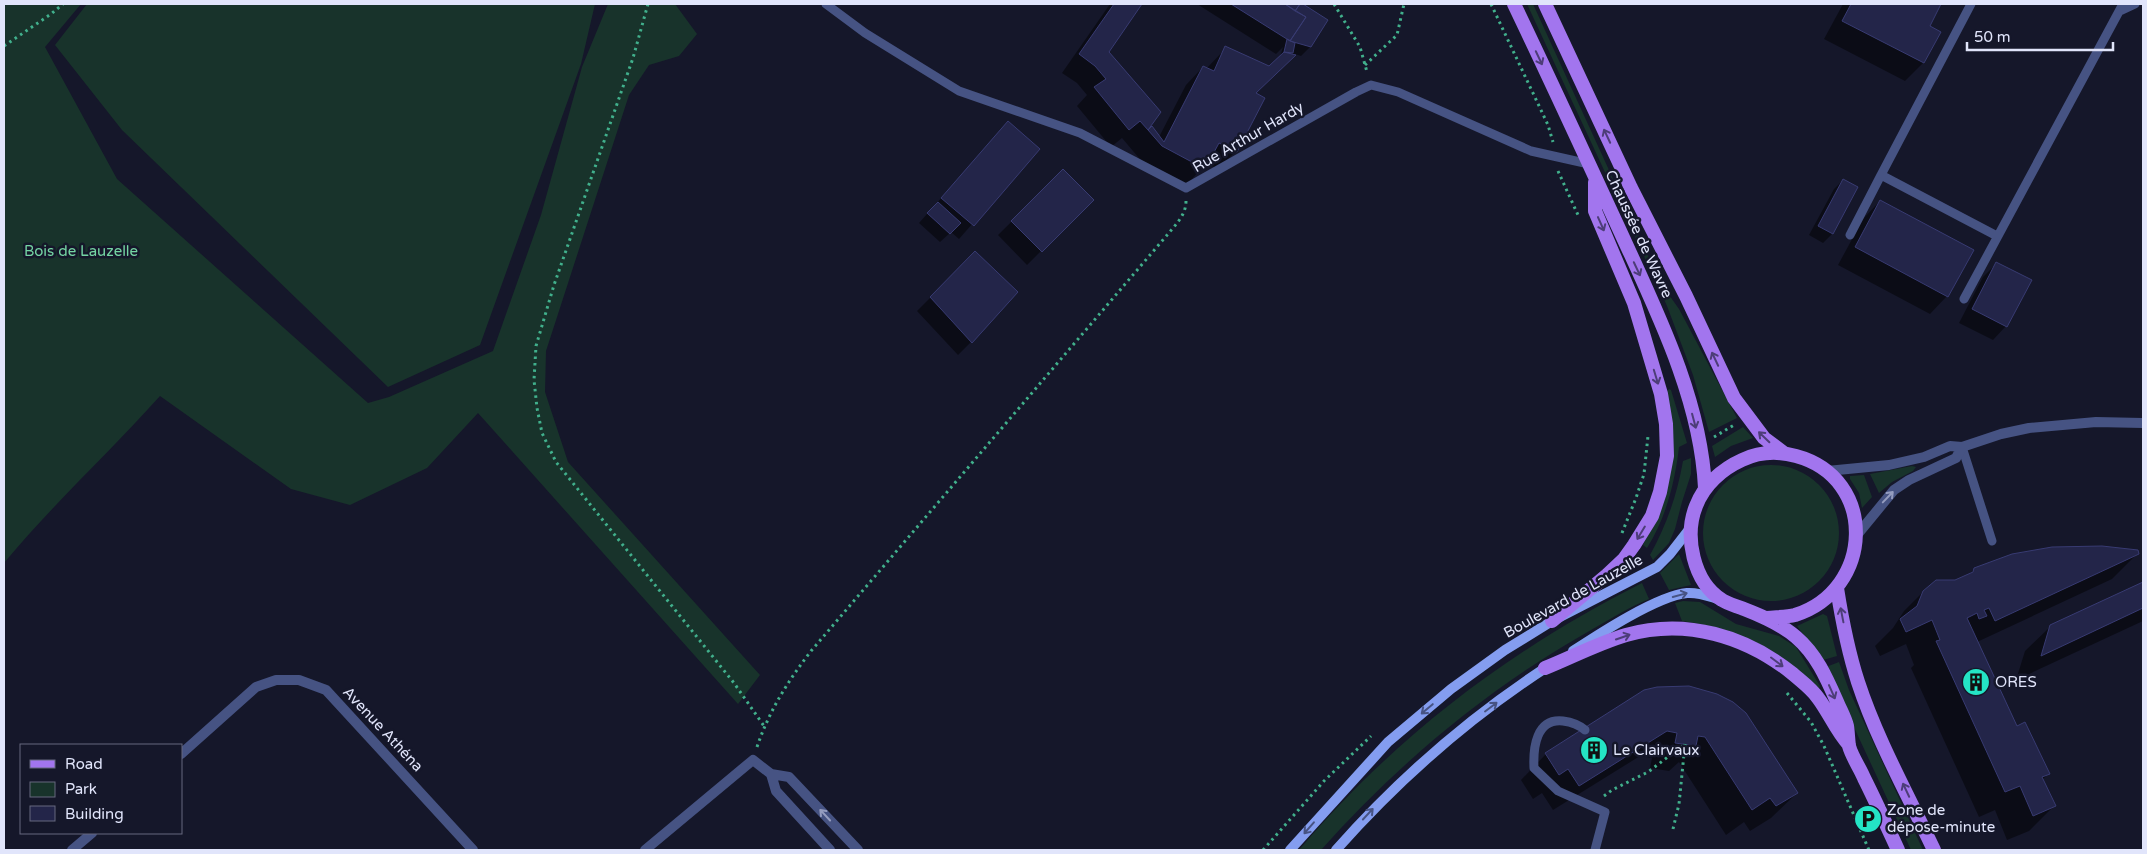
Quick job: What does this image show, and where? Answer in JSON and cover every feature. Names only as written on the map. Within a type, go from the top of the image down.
[{"type":"main road","name":"Chaussée de Wavre","points":[[1514,4],[1653,304],[1688,398],[1700,445],[1705,488]]},
{"type":"main road","name":"Chaussée de Wavre","points":[[1545,4],[1631,188],[1686,296],[1734,398],[1746,417],[1764,438],[1784,453]]},
{"type":"main road","points":[[1552,621],[1607,575],[1624,559],[1634,545],[1652,516],[1660,492],[1666,456],[1666,424],[1661,394],[1634,303],[1595,211],[1595,177]]},
{"type":"main road","name":"Chaussée de Wavre","points":[[1767,618],[1794,616],[1818,605],[1837,588],[1852,563],[1857,535],[1853,511],[1843,489],[1827,471],[1807,459],[1784,453],[1754,455],[1726,467],[1705,488],[1696,507],[1691,527],[1692,548],[1697,567],[1707,585],[1721,600],[1767,618],[1796,637],[1819,663],[1847,725],[1849,746],[1898,850]]},
{"type":"main road","name":"Boulevard de Lauzelle","points":[[1290,850],[1388,742],[1451,689],[1505,650],[1552,621],[1657,567],[1691,527]]},
{"type":"main road","points":[[1837,588],[1847,642],[1859,683],[1878,731],[1934,850]]},
{"type":"main road","points":[[1336,850],[1379,803],[1471,722],[1545,668],[1602,632],[1666,599],[1687,593],[1697,593],[1721,600]]},
{"type":"main road","points":[[1545,668],[1626,635],[1655,629],[1677,628],[1720,635],[1746,643],[1774,658],[1801,681],[1818,697],[1836,730],[1849,746]]},
{"type":"street","points":[[1827,471],[1845,471],[1889,465],[1924,456],[1950,446],[1962,447],[2001,434],[2029,428],[2096,422],[2143,423]]},
{"type":"street","points":[[1857,535],[1894,490],[1909,480],[1956,458],[1962,447]]},
{"type":"street","name":"Avenue Athéna","points":[[182,753],[256,687],[276,680],[299,680],[326,690],[473,850]]},
{"type":"street","points":[[645,850],[753,760],[771,774],[789,777],[858,850]]},
{"type":"street","points":[[771,774],[776,791],[830,850]]},
{"type":"street","points":[[72,850],[91,834]]},
{"type":"lane","name":"Rue Arthur Hardy","points":[[826,4],[865,33],[959,91],[1080,133],[1186,188],[1371,85]]},
{"type":"lane","points":[[1850,235],[1971,4]]},
{"type":"lane","points":[[1964,298],[2122,7],[2135,4]]},
{"type":"lane","points":[[1371,85],[1398,92],[1531,151],[1589,164]]},
{"type":"lane","points":[[1881,175],[1997,236]]},
{"type":"lane","points":[[1962,447],[1992,542]]},
{"type":"lane","points":[[1584,730],[1570,722],[1558,720],[1547,723],[1540,731],[1536,740],[1534,768],[1558,791],[1605,812],[1595,850]]},
{"type":"path","points":[[4,46],[63,4]]},
{"type":"path","points":[[648,4],[633,58],[554,285],[536,346],[534,380],[537,408],[542,434],[556,462],[734,683],[764,726]]},
{"type":"path","points":[[1334,4],[1360,46],[1371,85]]},
{"type":"path","points":[[1365,65],[1396,36],[1404,4]]},
{"type":"path","points":[[1491,4],[1548,125],[1558,171],[1582,224]]},
{"type":"path","points":[[753,760],[764,726],[790,679],[811,651],[1168,234],[1186,208],[1186,188]]},
{"type":"path","points":[[1624,538],[1622,528],[1636,498],[1644,474],[1648,432]]},
{"type":"path","points":[[1781,688],[1801,708],[1816,730],[1869,850]]},
{"type":"path","points":[[1590,806],[1612,790],[1648,772],[1685,744],[1679,804],[1672,829]]},
{"type":"green space","name":"Bois de Lauzelle","points":[[4,4],[81,4],[45,47],[117,179],[368,403],[389,397],[493,351],[541,215],[582,67],[608,4],[675,4],[697,34],[679,56],[649,65],[629,95],[546,351],[545,392],[568,462],[760,675],[738,704],[478,413],[427,468],[350,505],[291,489],[160,396],[42,520],[4,563]]},
{"type":"green space","points":[[87,4],[595,4],[581,64],[480,345],[388,387],[122,130],[55,45]]},
{"type":"green space","points":[[1527,4],[1533,4],[1652,264],[1667,292],[1679,309],[1737,418],[1709,432],[1693,375],[1667,306]]},
{"type":"green space","points":[[1669,389],[1671,390],[1687,443],[1679,447],[1669,499],[1647,548],[1643,545],[1661,506],[1666,392]]},
{"type":"green space","points":[[1743,427],[1753,438],[1731,446],[1715,457],[1712,446]]},
{"type":"green space","points":[[1691,458],[1691,474],[1675,529],[1669,543],[1653,560],[1650,555],[1671,509],[1683,461]]},
{"type":"green space","points":[[1771,465],[1797,471],[1819,485],[1833,507],[1839,533],[1833,559],[1819,581],[1797,595],[1771,601],[1745,595],[1723,581],[1709,559],[1703,533],[1709,507],[1723,485],[1745,471]]},
{"type":"green space","points":[[1912,466],[1916,467],[1913,471],[1892,482],[1879,493],[1870,474]]},
{"type":"green space","points":[[1864,475],[1872,497],[1862,508],[1859,493],[1850,476]]},
{"type":"green space","points":[[1679,554],[1691,585],[1669,590],[1660,573]]},
{"type":"green space","points":[[1642,583],[1649,599],[1579,637],[1508,682],[1410,760],[1379,789],[1321,850],[1299,850],[1375,770],[1415,733],[1457,699],[1500,667],[1546,637]]},
{"type":"green space","points":[[1683,601],[1700,602],[1736,624],[1779,636],[1796,647],[1820,686],[1819,689],[1788,662],[1760,644],[1722,629],[1682,621],[1675,603]]},
{"type":"green space","points":[[1823,614],[1827,616],[1837,656],[1823,660],[1797,626]]},
{"type":"green space","points":[[1839,662],[1849,690],[1923,850],[1911,850],[1826,667]]},
{"type":"building","points":[[1114,4],[1142,4],[1109,52],[1161,112],[1148,130],[1140,121],[1129,130],[1094,87],[1106,79],[1095,66],[1079,54]]},
{"type":"building","points":[[1231,4],[1285,4],[1306,17],[1290,41]]},
{"type":"building","points":[[1285,4],[1300,4],[1295,11]]},
{"type":"building","points":[[1300,4],[1328,20],[1311,47],[1290,41],[1306,17],[1295,11]]},
{"type":"building","points":[[1851,4],[1941,4],[1930,26],[1941,32],[1924,63],[1842,21]]},
{"type":"building","points":[[1287,39],[1295,43],[1293,53],[1284,52]]},
{"type":"building","points":[[1225,46],[1269,66],[1284,52],[1296,55],[1256,93],[1265,98],[1237,152],[1219,143],[1205,169],[1162,146],[1148,130],[1152,126],[1164,142],[1203,66],[1214,71]]},
{"type":"building","points":[[1008,121],[1040,149],[974,226],[941,198]]},
{"type":"building","points":[[1063,169],[1094,200],[1042,252],[1011,221]]},
{"type":"building","points":[[1843,179],[1858,187],[1833,234],[1818,226]]},
{"type":"building","points":[[1880,200],[1974,250],[1948,297],[1855,247]]},
{"type":"building","points":[[938,202],[961,223],[950,234],[927,213]]},
{"type":"building","points":[[975,251],[1018,292],[972,343],[930,297]]},
{"type":"building","points":[[1996,262],[2032,280],[2007,327],[1972,309]]},
{"type":"building","name":"ORES","points":[[2102,546],[2138,550],[2139,554],[1995,621],[1989,608],[1984,610],[1987,616],[1979,619],[1977,613],[1967,618],[2017,726],[2025,722],[2050,774],[2042,777],[2056,806],[2033,816],[2020,786],[2005,792],[1936,641],[1940,640],[1932,620],[1906,632],[1900,619],[1917,606],[1923,591],[1936,580],[1955,580],[1973,572],[1974,568],[2012,554],[2052,547]]},
{"type":"building","name":"ORES","points":[[2143,582],[2143,608],[2041,656],[2050,625]]},
{"type":"building","name":"Le Clairvaux","points":[[1689,686],[1717,694],[1733,702],[1746,713],[1798,793],[1776,806],[1770,798],[1752,810],[1705,737],[1698,736],[1696,746],[1675,743],[1677,733],[1667,731],[1579,786],[1568,769],[1559,775],[1545,753],[1644,690],[1657,687]]},
{"type":"place","name":"ORES","points":[[1976,682]]},
{"type":"place","name":"Le Clairvaux","points":[[1594,750]]},
{"type":"place","name":"Zone de dépose-minute","points":[[1868,819]]}]
